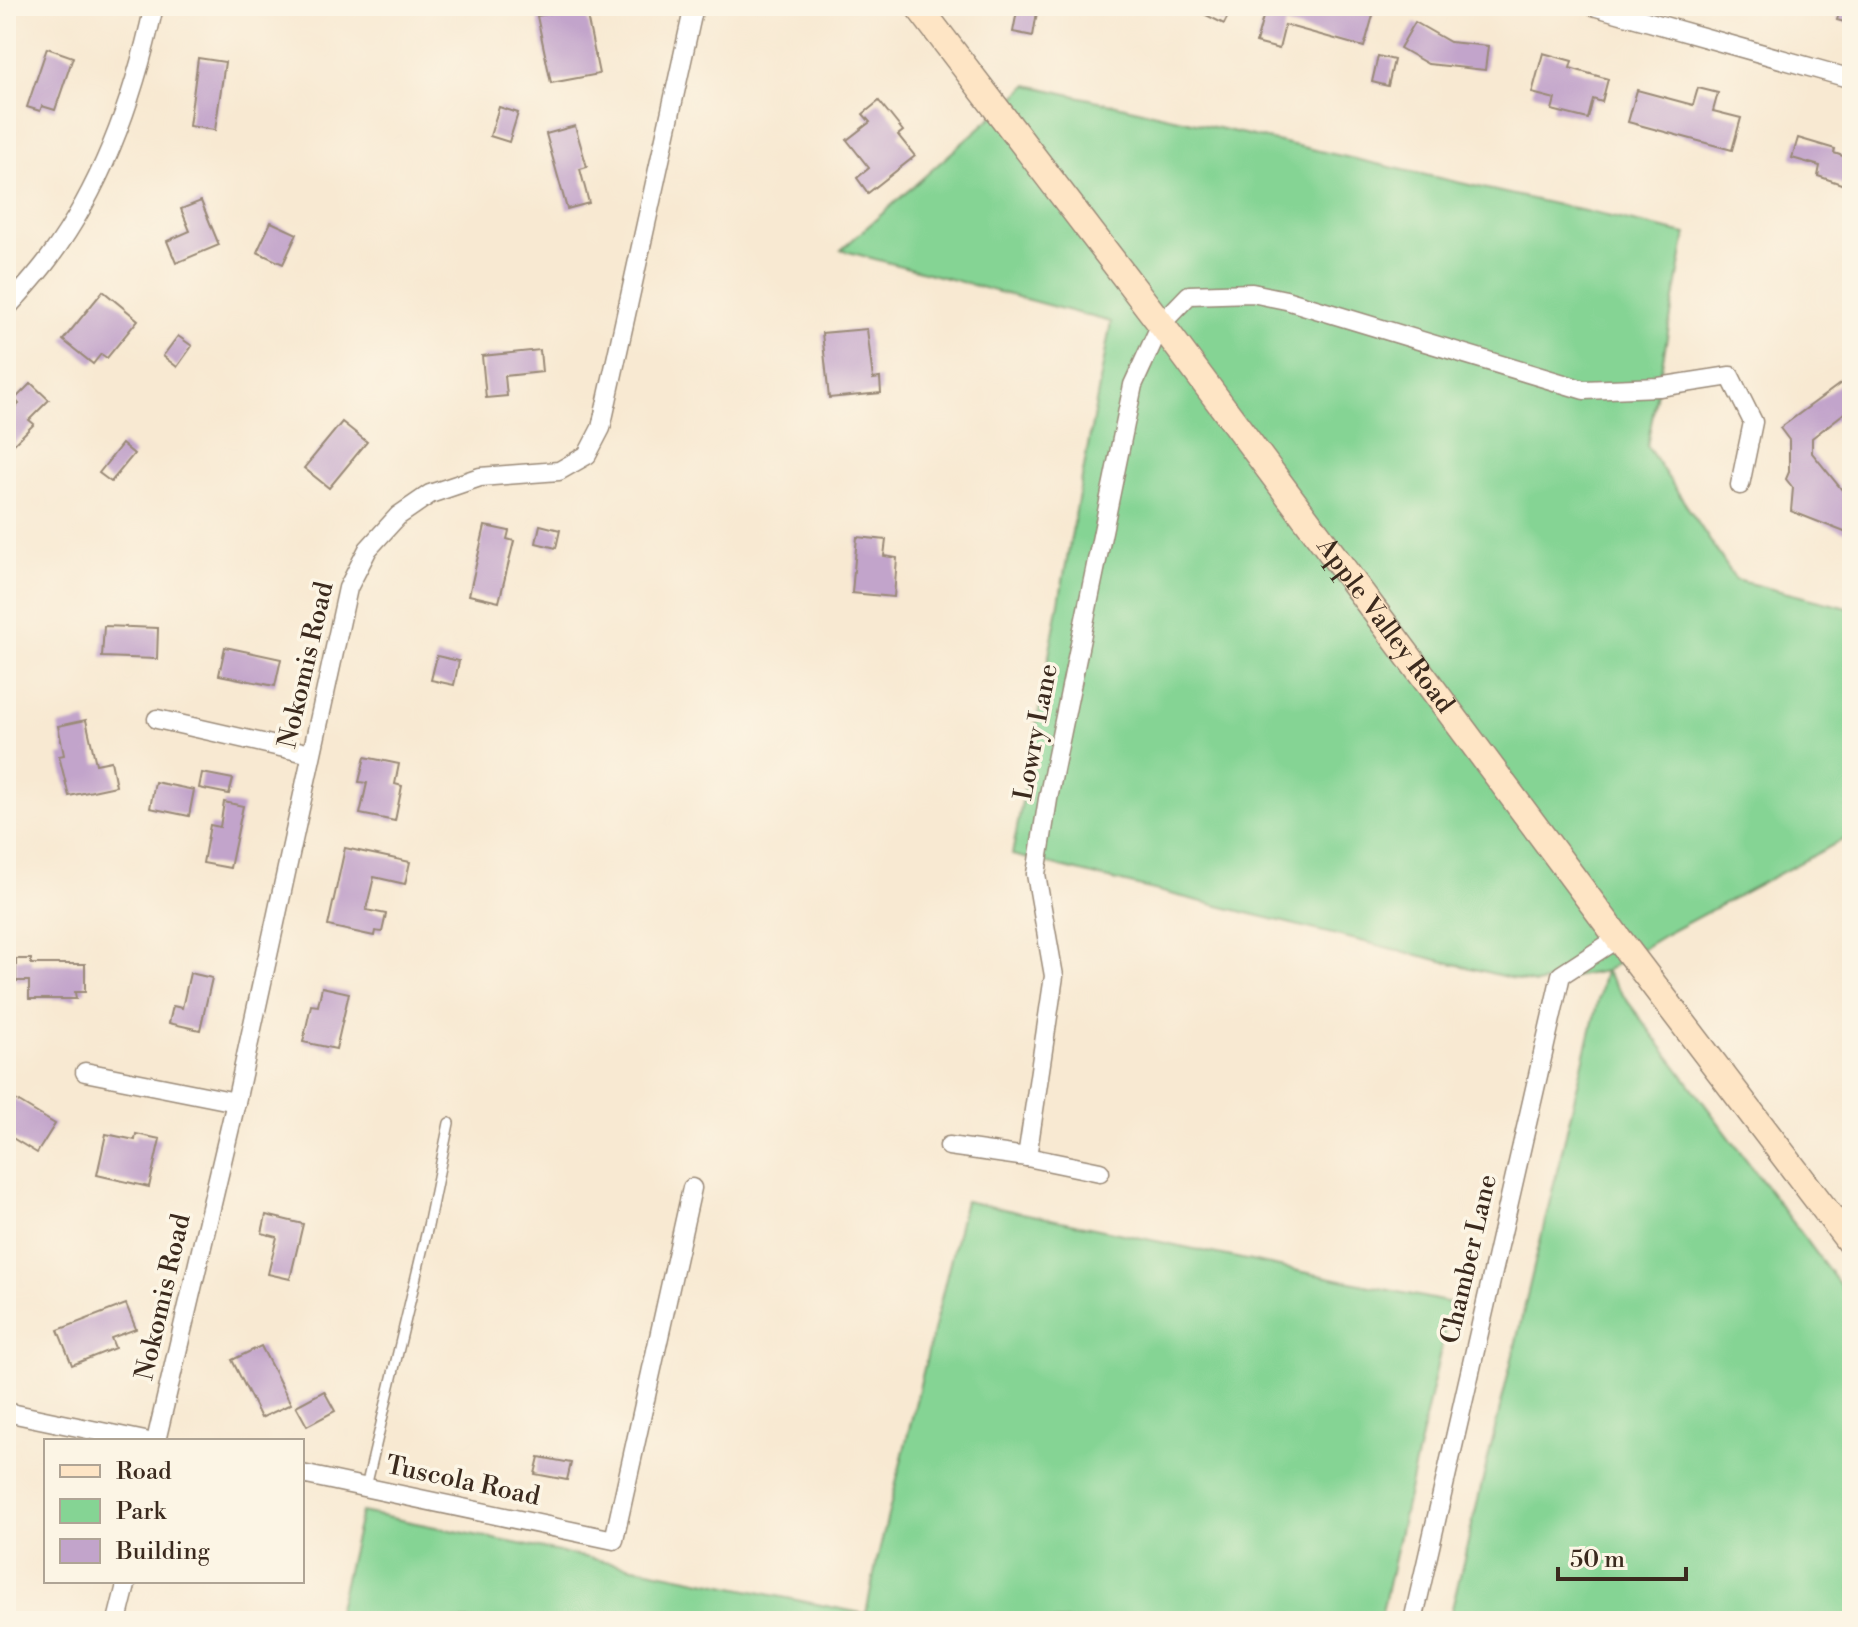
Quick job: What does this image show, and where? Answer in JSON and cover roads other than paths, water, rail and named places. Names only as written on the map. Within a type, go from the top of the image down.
[{"type":"main road","name":"Apple Valley Road","points":[[918,6],[1161,324],[1618,938],[1852,1245]]},
{"type":"street","points":[[6,309],[50,257],[89,194],[122,119],[145,47],[154,6]]},
{"type":"street","name":"Nokomis Road","points":[[156,1439],[236,1102],[348,588],[368,549],[398,516],[430,494],[480,477],[559,471],[587,455],[601,428],[694,6]]},
{"type":"street","points":[[1593,6],[1852,79]]},
{"type":"street","name":"Lowry Lane","points":[[1027,1157],[1054,976],[1036,874],[1048,799],[1133,385],[1161,324],[1189,295],[1252,293],[1286,300],[1584,390],[1659,387],[1730,376],[1753,422],[1740,485]]},
{"type":"street","points":[[157,719],[311,754]]},
{"type":"street","name":"Chamber Lane","points":[[1413,1621],[1561,975],[1618,938]]},
{"type":"street","points":[[85,1072],[236,1102]]},
{"type":"street","points":[[949,1146],[1100,1172]]},
{"type":"street","name":"Tuscola Road","points":[[304,1474],[614,1540],[692,1188]]},
{"type":"street","points":[[6,1412],[135,1439]]},
{"type":"street","points":[[117,1621],[126,1583]]},
{"type":"lane","points":[[366,1487],[428,1226],[449,1123]]}]
